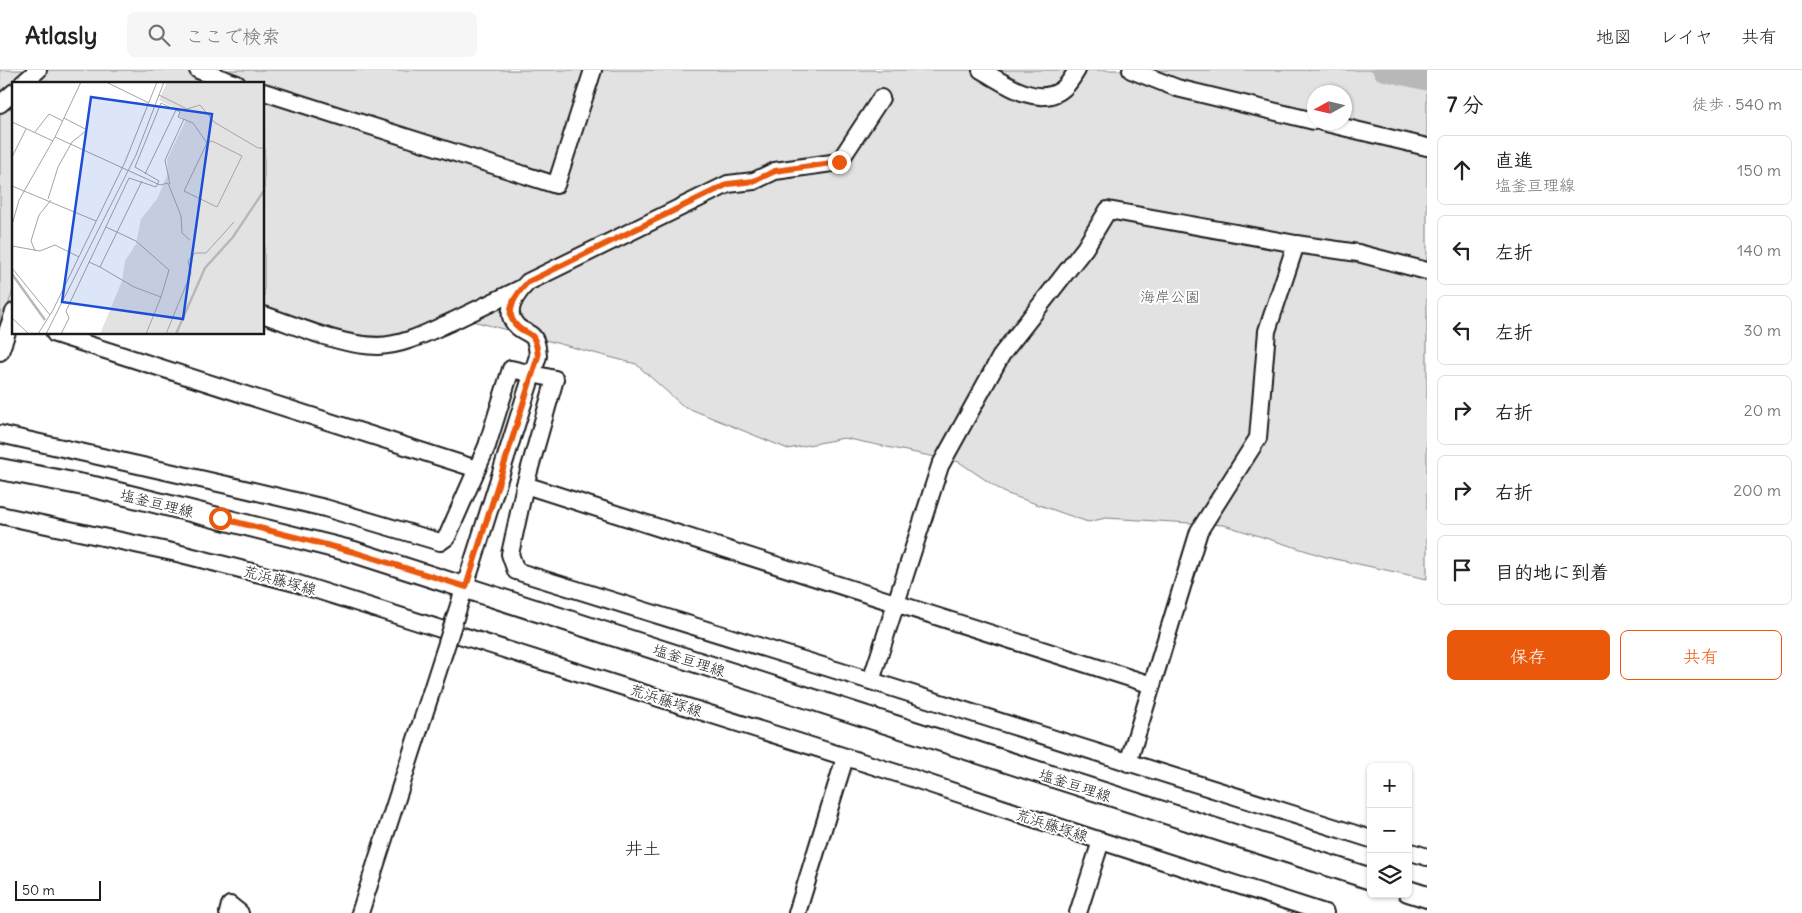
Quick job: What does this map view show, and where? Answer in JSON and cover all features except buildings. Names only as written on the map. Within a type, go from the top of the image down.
[{"type":"main road","name":"塩釜亘理線","points":[[0,470],[94,487],[354,552],[1367,879]]},
{"type":"main road","points":[[1412,892],[1427,897]]},
{"type":"street","points":[[24,82],[38,70]]},
{"type":"street","points":[[265,92],[556,185],[593,70]]},
{"type":"street","points":[[981,70],[1028,94],[1044,97],[1061,91],[1078,70]]},
{"type":"street","points":[[1131,70],[1177,88],[1307,119]]},
{"type":"street","points":[[201,76],[228,82]]},
{"type":"street","points":[[0,104],[12,94]]},
{"type":"street","points":[[360,913],[466,587],[538,356],[537,346],[533,338],[518,328],[512,321],[512,302],[528,282],[728,184],[754,181],[775,171],[839,162],[881,98]]},
{"type":"street","points":[[1352,129],[1427,146]]},
{"type":"street","points":[[871,681],[940,466],[1002,354],[1084,248],[1108,210],[1296,244],[1358,252],[1427,271]]},
{"type":"street","points":[[1128,763],[1199,531],[1258,438],[1267,331],[1296,244]]},
{"type":"street","points":[[265,315],[353,343],[378,346],[400,344],[421,337],[523,288]]},
{"type":"street","points":[[0,352],[12,321]]},
{"type":"street","points":[[58,335],[476,469]]},
{"type":"street","points":[[0,434],[236,486],[325,508],[440,542],[447,537],[487,446],[511,368],[555,379],[525,485],[510,554],[516,571],[871,681],[1367,839]]},
{"type":"street","points":[[525,485],[1152,685]]},
{"type":"street","name":"荒浜藤塚線","points":[[0,515],[177,553],[295,583],[909,777],[1325,913]]},
{"type":"street","points":[[797,913],[845,758]]},
{"type":"street","points":[[1078,913],[1101,841]]},
{"type":"street","points":[[1412,852],[1427,857]]},
{"type":"street","points":[[228,913],[230,905],[240,913]]},
{"type":"green space","name":"海岸公園","points":[[0,70],[1427,70],[1427,579],[1326,557],[1224,525],[1106,518],[1088,522],[1005,493],[959,462],[844,438],[788,449],[683,406],[636,364],[446,314],[399,337],[352,335],[265,306],[265,82],[12,82],[12,294],[0,329]]},
{"type":"waterway","points":[[1383,70],[1427,80]]},
{"type":"district","name":"井土","points":[[643,848]]},
{"type":"route","points":[[220,518],[354,552],[466,587],[538,356],[537,346],[533,338],[527,332],[518,328],[512,321],[512,302],[518,292],[528,282],[728,184],[754,181],[775,171],[839,162]]}]
